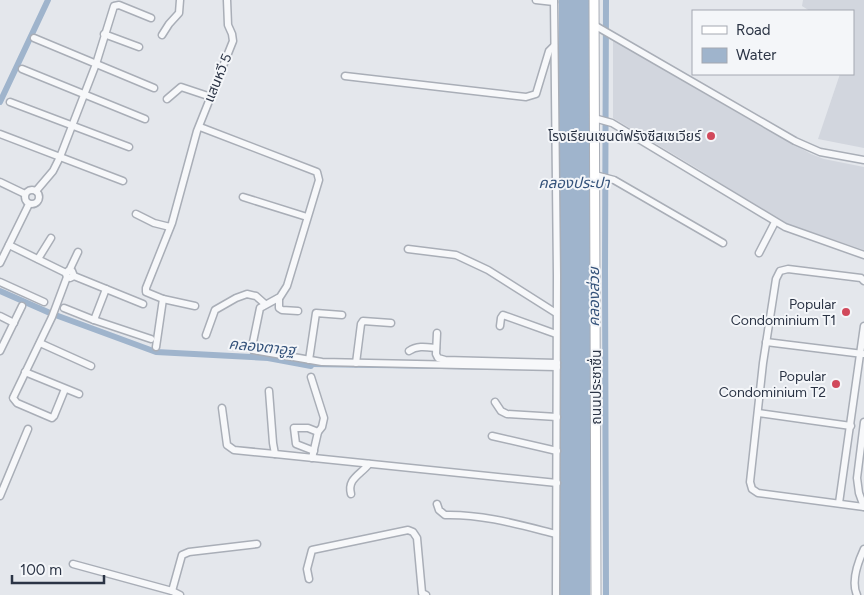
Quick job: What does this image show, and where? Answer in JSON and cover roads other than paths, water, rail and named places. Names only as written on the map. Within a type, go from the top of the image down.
[{"type":"street","points":[[162,35],[168,24],[179,13],[180,0]]},
{"type":"street","name":"แสนหวี 5","points":[[162,299],[146,292],[170,227],[200,127],[233,42],[228,25],[227,0]]},
{"type":"street","points":[[536,0],[554,1],[557,275],[556,595]]},
{"type":"street","name":"ถนนประชาชื่น","points":[[594,0],[599,177],[596,595]]},
{"type":"street","points":[[36,191],[52,171],[60,157],[96,64],[112,9],[116,4],[151,18]]},
{"type":"street","points":[[594,25],[795,142],[820,152],[864,160]]},
{"type":"street","points":[[104,34],[139,47]]},
{"type":"street","points":[[34,38],[154,88]]},
{"type":"street","points":[[345,76],[526,98],[536,94],[549,51],[554,46]]},
{"type":"street","points":[[22,69],[145,119]]},
{"type":"street","points":[[167,98],[181,87],[211,97]]},
{"type":"street","points":[[10,102],[129,147]]},
{"type":"street","points":[[598,120],[612,123],[775,222],[864,255]]},
{"type":"street","points":[[200,127],[318,172],[319,180],[287,286],[278,298],[260,308],[253,350],[308,360],[356,363],[557,365]]},
{"type":"street","points":[[0,134],[123,180]]},
{"type":"street","points":[[599,177],[614,180],[724,243]]},
{"type":"street","points":[[0,182],[25,194]]},
{"type":"street","points":[[25,194],[30,190],[36,191]]},
{"type":"street","points":[[29,204],[35,203],[39,199],[36,191]]},
{"type":"street","points":[[25,194],[25,200],[29,204]]},
{"type":"street","points":[[243,198],[307,217]]},
{"type":"street","points":[[0,263],[29,204]]},
{"type":"street","points":[[136,214],[154,223],[170,227]]},
{"type":"street","points":[[759,253],[775,222]]},
{"type":"street","points":[[38,259],[51,238]]},
{"type":"street","points":[[9,244],[69,274],[144,304]]},
{"type":"street","points":[[408,249],[456,255],[488,270],[556,313]]},
{"type":"street","points":[[65,389],[54,416],[49,417],[13,400],[13,396],[52,317],[78,252]]},
{"type":"street","points":[[864,281],[861,278],[788,269],[780,271],[776,278],[763,363],[750,482],[752,489],[758,493],[864,507],[859,493],[857,478],[864,422]]},
{"type":"street","points":[[0,282],[44,302]]},
{"type":"street","points":[[94,320],[106,289]]},
{"type":"street","points":[[206,334],[215,310],[236,298],[247,294],[256,296],[266,304]]},
{"type":"street","points":[[278,298],[282,310],[298,311]]},
{"type":"street","points":[[156,347],[162,299],[195,306]]},
{"type":"street","points":[[0,351],[22,306]]},
{"type":"street","points":[[64,308],[151,339]]},
{"type":"street","points":[[308,360],[316,313],[342,315]]},
{"type":"street","points":[[500,326],[500,318],[503,315],[556,334]]},
{"type":"street","points":[[0,316],[14,323]]},
{"type":"street","points":[[356,363],[363,321],[391,322]]},
{"type":"street","points":[[838,503],[862,354],[864,326]]},
{"type":"street","points":[[437,333],[436,354],[438,358],[444,360],[557,365]]},
{"type":"street","points":[[766,342],[862,354]]},
{"type":"street","points":[[40,343],[91,366]]},
{"type":"street","points":[[409,351],[419,347],[436,348]]},
{"type":"street","points":[[25,372],[79,394]]},
{"type":"street","points":[[311,377],[324,418],[322,427],[318,432],[312,458]]},
{"type":"street","points":[[270,390],[272,443],[275,454]]},
{"type":"street","points":[[495,402],[501,412],[507,414],[557,417]]},
{"type":"street","points":[[222,408],[227,445],[234,450],[557,484]]},
{"type":"street","points":[[758,413],[851,426]]},
{"type":"street","points":[[314,451],[296,444],[294,428],[308,428],[318,432]]},
{"type":"street","points":[[0,496],[28,429]]},
{"type":"street","points":[[492,436],[557,451]]},
{"type":"street","points":[[351,494],[351,481],[369,464]]},
{"type":"street","points":[[437,504],[438,510],[444,515],[458,514],[497,519],[556,534]]},
{"type":"street","points":[[309,579],[307,569],[312,550],[408,530],[413,532],[417,538],[422,593],[426,595]]},
{"type":"street","points":[[172,591],[182,555],[257,544]]},
{"type":"street","points":[[857,595],[854,589],[856,571],[864,549]]},
{"type":"street","points":[[73,564],[172,591],[180,595]]},
{"type":"water","name":"คลองประปา","points":[[559,0],[590,0],[590,595],[559,595]]},
{"type":"waterway","points":[[0,102],[48,0]]},
{"type":"waterway","name":"คลองส่วย","points":[[606,0],[606,595]]},
{"type":"waterway","name":"คลองตาอูฐ","points":[[0,291],[50,313],[156,352],[268,358],[311,366]]},
{"type":"waterway","name":"คลองตาอูฐ","points":[[311,366],[506,369]]},
{"type":"place","name":"โรงเรียนเซนต์ฟรังซีสเซเวียร์","points":[[711,136]]},
{"type":"place","name":"Popular Condominium T1","points":[[846,312]]},
{"type":"place","name":"Popular Condominium T2","points":[[836,384]]}]
